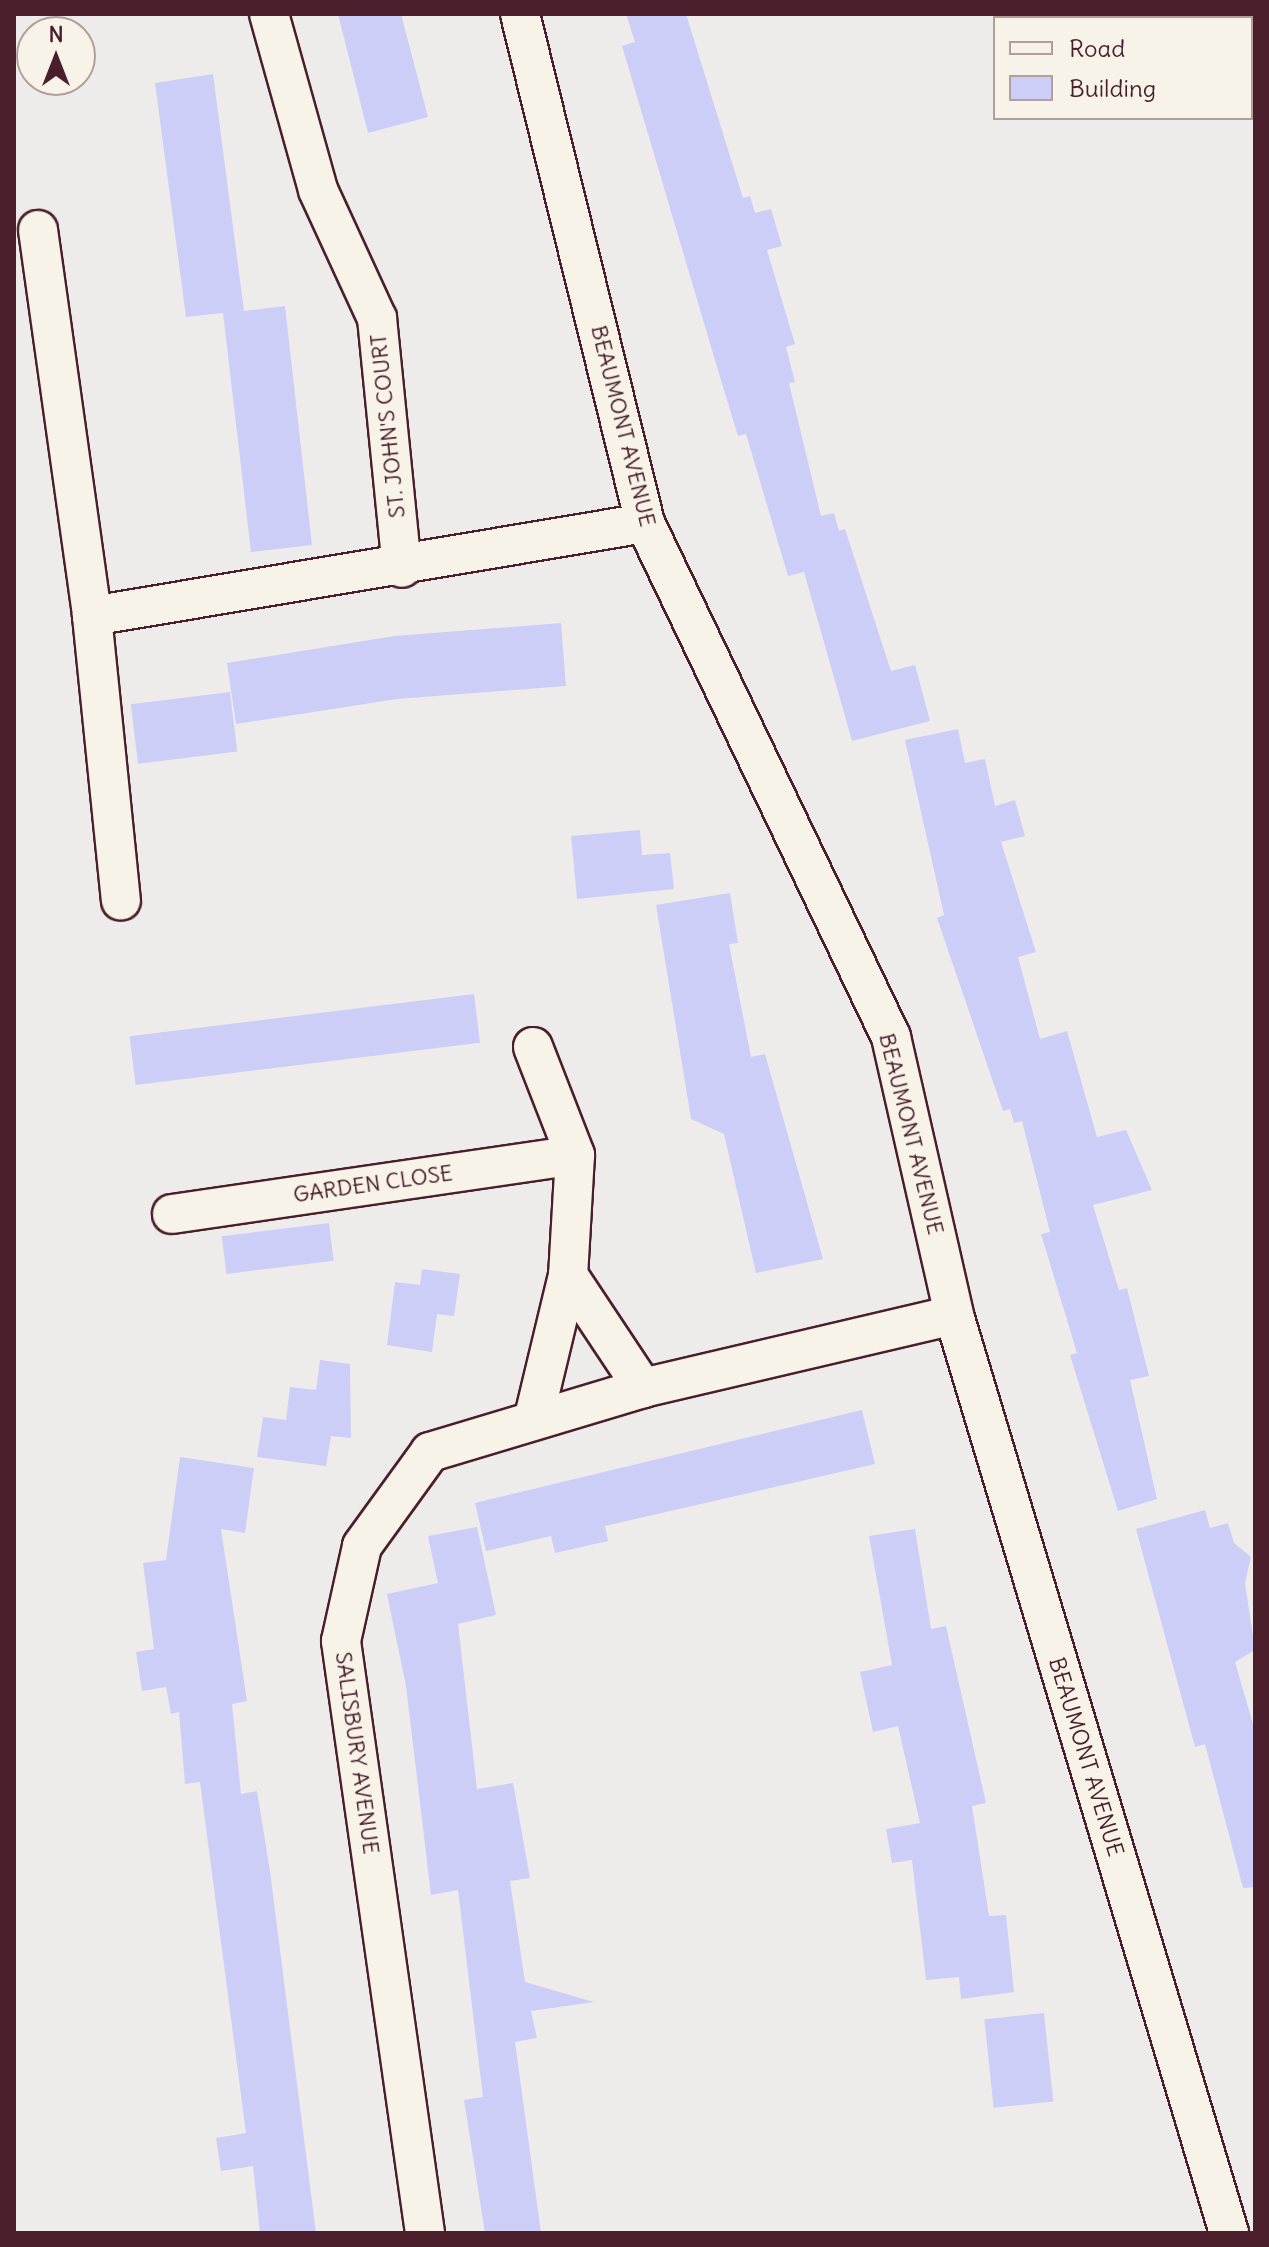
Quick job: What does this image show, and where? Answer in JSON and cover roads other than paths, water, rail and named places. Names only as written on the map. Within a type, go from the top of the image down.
[{"type":"street","name":"ST. JOHN'S COURT","points":[[269,14],[318,190],[377,318],[402,568]]},
{"type":"street","name":"BEAUMONT AVENUE","points":[[520,14],[645,523],[891,1037],[954,1315],[1229,2233]]},
{"type":"street","points":[[38,230],[92,616],[121,901]]},
{"type":"street","points":[[92,616],[402,568],[645,523]]},
{"type":"street","points":[[533,1047],[575,1155],[568,1275],[534,1417]]},
{"type":"street","name":"GARDEN CLOSE","points":[[172,1214],[575,1155]]},
{"type":"street","points":[[568,1275],[643,1388]]},
{"type":"street","name":"SALISBURY AVENUE","points":[[425,2233],[341,1641],[362,1546],[430,1452],[534,1417],[643,1388],[954,1315]]}]
